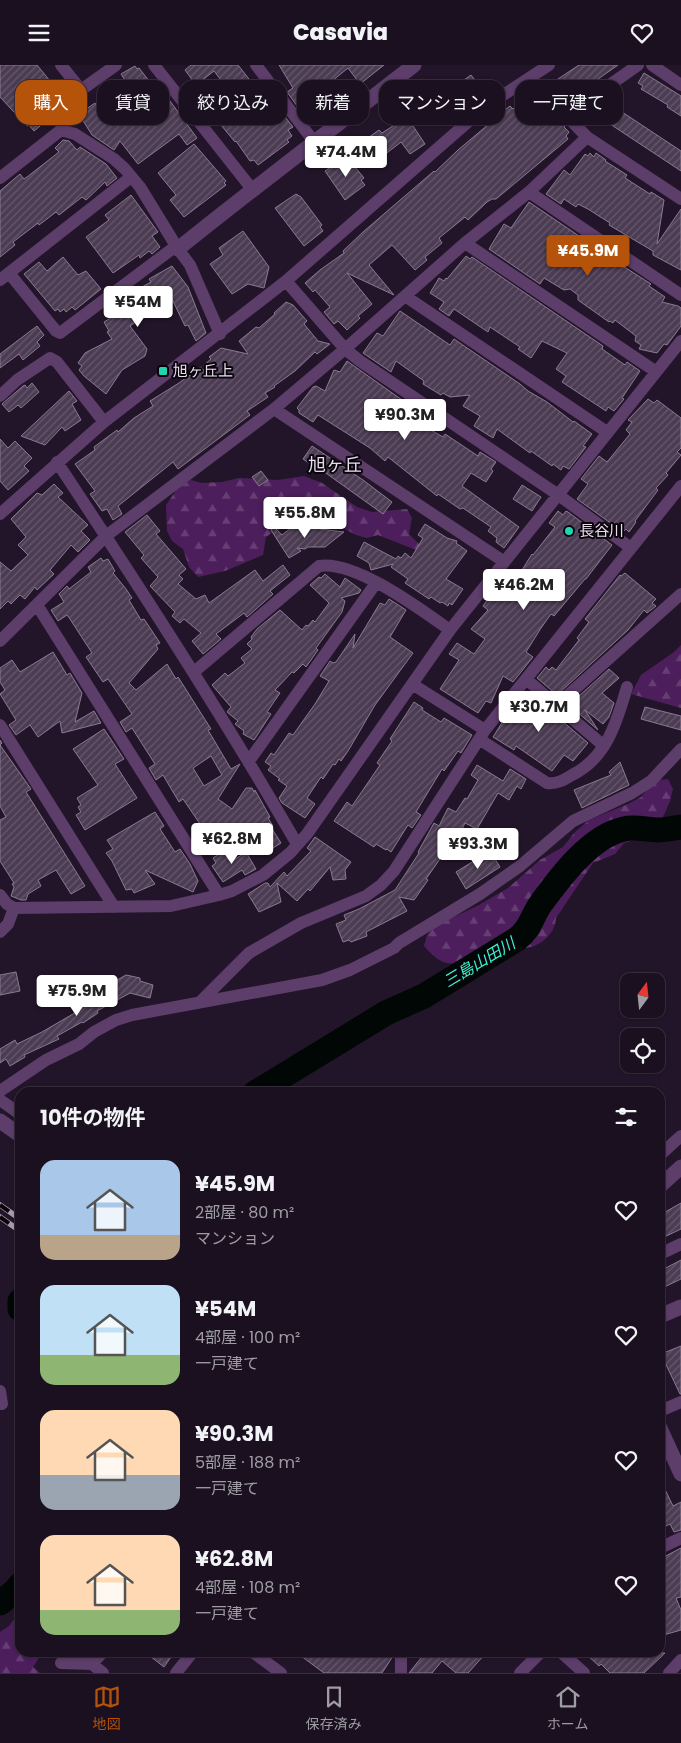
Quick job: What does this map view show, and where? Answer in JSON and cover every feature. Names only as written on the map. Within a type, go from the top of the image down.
[{"type":"street","points":[[61,65],[81,91],[116,65]]},
{"type":"street","points":[[154,65],[252,189]]},
{"type":"street","points":[[131,177],[4,277],[60,333],[315,143],[414,65]]},
{"type":"street","points":[[0,514],[104,422],[286,281],[485,107],[549,65]]},
{"type":"street","points":[[617,80],[638,65]]},
{"type":"street","points":[[652,65],[681,85]]},
{"type":"street","points":[[259,66],[315,143]]},
{"type":"street","points":[[576,125],[587,137],[681,199]]},
{"type":"street","points":[[0,178],[61,130],[75,134],[114,159],[140,187],[190,265],[220,333]]},
{"type":"street","points":[[0,641],[106,536],[274,409],[465,243],[529,192],[587,137]]},
{"type":"street","points":[[529,192],[681,295]]},
{"type":"street","points":[[465,243],[656,371]]},
{"type":"street","points":[[286,281],[345,349],[360,361],[557,494],[631,549]]},
{"type":"street","points":[[405,296],[607,432]]},
{"type":"street","points":[[0,895],[14,908],[171,906],[232,891],[263,875],[285,857],[307,834],[450,630],[503,561],[681,341]]},
{"type":"street","points":[[0,396],[17,380],[50,358],[57,362],[104,422]]},
{"type":"street","points":[[274,409],[503,561]]},
{"type":"street","points":[[57,462],[194,672],[297,844]]},
{"type":"street","points":[[200,1002],[249,953],[301,923],[366,896],[381,885],[394,871],[482,734],[681,486]]},
{"type":"street","points":[[194,672],[319,566],[327,565],[346,570],[394,591],[450,630]]},
{"type":"street","points":[[249,761],[376,583]]},
{"type":"street","points":[[557,705],[681,593]]},
{"type":"street","points":[[36,605],[219,895]]},
{"type":"street","points":[[526,679],[604,746]]},
{"type":"street","points":[[412,684],[547,783],[553,784],[581,771],[592,762],[604,746],[616,722],[626,687]]},
{"type":"street","points":[[0,725],[114,907]]},
{"type":"street","points":[[0,1091],[46,1060],[79,1044],[94,1032],[116,1020],[132,1015],[322,980],[350,970],[394,948],[399,943],[480,894],[520,866],[573,821],[632,793],[651,781],[681,749]]},
{"type":"street","points":[[0,932],[8,924],[14,908]]},
{"type":"street","points":[[0,1077],[12,1083]]},
{"type":"street","points":[[0,1100],[15,1110]]},
{"type":"street","points":[[0,1121],[15,1132]]},
{"type":"street","points":[[665,1150],[681,1136]]},
{"type":"street","points":[[665,1181],[681,1167]]},
{"type":"street","points":[[665,1251],[681,1244]]},
{"type":"street","points":[[665,1314],[681,1307]]},
{"type":"street","points":[[665,1409],[681,1402]]},
{"type":"street","points":[[665,1439],[681,1474]]},
{"type":"street","points":[[665,1546],[681,1538]]},
{"type":"street","points":[[92,1664],[98,1657]]},
{"type":"street","points":[[176,1673],[189,1657]]},
{"type":"street","points":[[259,1657],[281,1673]]},
{"type":"street","points":[[401,1657],[401,1673]]},
{"type":"street","points":[[520,1673],[536,1657]]},
{"type":"street","points":[[566,1657],[584,1673]]},
{"type":"street","points":[[669,1673],[681,1661]]},
{"type":"street","points":[[61,1663],[92,1664],[103,1673]]},
{"type":"green space","points":[[304,476],[322,483],[357,507],[372,512],[407,509],[412,518],[409,534],[420,545],[416,550],[378,535],[367,538],[356,535],[341,527],[293,525],[273,532],[266,537],[263,555],[225,571],[198,577],[189,567],[183,549],[172,541],[167,531],[166,505],[179,486],[191,480],[201,483],[222,482],[239,478],[278,480]]},
{"type":"green space","points":[[681,645],[681,708],[631,694],[641,675]]},
{"type":"green space","points":[[668,779],[673,789],[660,824],[648,836],[624,843],[615,854],[593,863],[556,918],[552,931],[543,941],[536,945],[522,948],[491,944],[484,948],[477,960],[453,963],[442,962],[424,946],[427,935],[435,926],[479,905],[508,888],[540,860],[563,847],[574,833],[589,820],[628,804],[641,797],[649,787],[660,780]]},
{"type":"green space","points":[[15,1618],[15,1657],[39,1657],[33,1667],[40,1673],[0,1673],[0,1632],[9,1626]]},
{"type":"building","points":[[0,65],[37,65],[49,80],[15,80],[15,113],[0,97]]},
{"type":"building","points":[[191,65],[238,65],[250,80],[221,80],[214,71],[202,80],[192,80],[185,70]]},
{"type":"building","points":[[279,65],[384,65],[365,80],[357,80],[348,68],[333,80],[297,80],[297,106],[287,92],[293,88]]},
{"type":"building","points":[[579,65],[618,65],[597,80],[556,80]]},
{"type":"building","points":[[135,66],[137,69],[139,68],[148,80],[125,80],[121,74]]},
{"type":"building","points":[[644,73],[681,96],[681,116],[667,107],[668,105],[641,89],[643,86],[638,83]]},
{"type":"building","points":[[471,75],[475,80],[464,80]]},
{"type":"building","points":[[170,101],[179,113],[179,125],[188,125],[197,138],[187,145],[179,134],[138,164],[120,141],[114,150],[92,135],[86,125],[87,108],[95,103],[97,106],[97,125],[169,125]]},
{"type":"building","points":[[510,106],[513,109],[515,107],[515,125],[564,125],[569,132],[566,136],[568,139],[496,199],[487,202],[468,220],[465,217],[439,238],[442,243],[425,257],[427,260],[415,270],[392,245],[369,265],[394,295],[347,273],[372,304],[358,316],[360,318],[347,330],[338,321],[334,324],[324,312],[330,307],[315,290],[313,292],[305,283],[344,253],[343,251],[363,232],[488,125],[505,125],[505,110]]},
{"type":"building","points":[[623,113],[681,151],[681,171],[612,125],[623,125]]},
{"type":"building","points":[[287,119],[293,127],[288,130],[292,136],[287,140],[289,142],[258,165],[254,160],[250,161],[221,125],[287,125]]},
{"type":"building","points":[[29,125],[41,125],[34,131]]},
{"type":"building","points":[[394,125],[412,125],[425,144],[410,154],[401,142],[379,159],[365,140],[379,130],[382,133]]},
{"type":"building","points":[[63,140],[69,141],[77,150],[80,147],[106,164],[117,178],[107,186],[105,182],[86,200],[82,197],[59,215],[56,212],[39,225],[38,223],[13,242],[15,245],[0,257],[0,191],[20,174],[24,179],[59,152],[55,148]]},
{"type":"building","points":[[194,144],[226,181],[224,183],[226,185],[184,217],[170,200],[176,195],[158,173]]},
{"type":"building","points":[[590,153],[594,157],[596,153],[627,175],[625,178],[650,194],[651,192],[664,200],[657,244],[681,209],[681,270],[653,255],[653,251],[609,225],[610,223],[588,209],[578,204],[576,207],[564,199],[561,204],[546,194],[564,170],[570,175],[585,154],[588,156]]},
{"type":"building","points":[[344,158],[350,161],[364,178],[361,180],[365,185],[345,200],[325,171]]},
{"type":"building","points":[[296,194],[301,197],[322,225],[320,227],[323,231],[304,246],[275,208]]},
{"type":"building","points":[[131,195],[158,232],[152,236],[160,247],[152,254],[149,251],[140,258],[139,255],[113,273],[86,237],[109,220],[105,215]]},
{"type":"building","points":[[529,202],[582,238],[584,241],[581,246],[605,262],[626,268],[651,284],[649,286],[665,297],[662,302],[681,308],[681,326],[667,345],[664,344],[657,353],[639,349],[641,345],[635,341],[636,336],[615,320],[613,323],[609,322],[578,300],[578,295],[570,289],[564,290],[544,278],[540,284],[489,249],[504,224],[511,228]]},
{"type":"building","points":[[243,231],[269,267],[264,288],[248,284],[232,294],[210,264],[223,255],[219,248]]},
{"type":"building","points":[[466,256],[470,259],[472,257],[603,346],[602,349],[625,365],[627,362],[640,371],[622,398],[624,399],[614,411],[608,407],[606,411],[562,382],[566,376],[556,369],[567,353],[542,341],[531,358],[518,349],[520,347],[490,327],[488,332],[454,309],[449,316],[439,309],[444,302],[430,293],[439,278],[444,281],[447,279]]},
{"type":"building","points":[[63,257],[78,275],[86,271],[101,289],[75,310],[72,307],[66,312],[64,309],[60,312],[58,309],[55,311],[24,274],[39,262],[47,271]]},
{"type":"building","points":[[172,266],[188,287],[206,333],[196,341],[188,325],[185,326],[171,297],[150,309],[152,311],[130,326],[147,349],[145,356],[122,370],[106,394],[84,376],[79,370],[82,366],[78,363],[85,353],[112,339],[107,332],[109,331],[104,322],[122,311],[117,305],[130,296],[129,294],[151,282],[149,279]]},
{"type":"building","points":[[286,302],[293,305],[307,321],[304,324],[318,341],[330,344],[317,354],[315,352],[295,371],[265,393],[268,397],[247,411],[250,415],[178,469],[173,462],[118,506],[122,514],[113,520],[107,509],[102,511],[90,494],[95,491],[75,464],[95,450],[94,447],[153,406],[150,401],[201,367],[208,374],[204,365],[211,359],[209,357],[221,348],[248,354],[239,341],[256,327],[259,328]]},
{"type":"building","points":[[400,311],[450,345],[454,339],[592,434],[583,446],[586,447],[569,469],[563,466],[561,470],[553,464],[552,466],[497,429],[493,438],[474,426],[480,416],[463,406],[470,395],[450,397],[443,393],[441,395],[423,384],[424,381],[396,361],[391,372],[363,353],[377,333],[383,336]]},
{"type":"building","points":[[37,326],[44,335],[37,342],[40,346],[23,360],[19,354],[0,368],[0,354]]},
{"type":"building","points":[[347,361],[429,419],[424,426],[443,437],[445,434],[478,456],[480,452],[496,462],[486,482],[471,473],[462,486],[519,527],[504,548],[496,542],[497,538],[488,531],[491,527],[463,508],[460,509],[438,494],[437,496],[388,457],[385,461],[370,448],[318,415],[313,422],[299,413],[297,408],[313,387],[316,386],[325,391],[334,370],[340,372]]},
{"type":"building","points":[[32,383],[39,392],[21,408],[18,405],[9,412],[2,404],[23,386],[25,385],[27,388]]},
{"type":"building","points":[[69,391],[77,401],[72,404],[81,420],[65,431],[62,427],[45,445],[21,436]]},
{"type":"building","points":[[648,399],[654,403],[657,400],[681,418],[681,448],[677,452],[681,455],[666,473],[668,475],[656,488],[658,490],[629,532],[626,529],[623,532],[577,499],[588,484],[581,479],[599,456],[607,462],[630,434],[626,430],[632,422],[628,420]]},
{"type":"building","points":[[0,439],[8,448],[15,441],[32,458],[24,466],[29,471],[8,490],[0,481]]},
{"type":"building","points":[[312,446],[392,502],[383,514],[303,459]]},
{"type":"building","points":[[261,471],[268,480],[259,486],[252,477]]},
{"type":"building","points":[[54,484],[63,493],[58,497],[88,525],[81,531],[90,540],[78,552],[71,545],[50,570],[54,574],[37,590],[35,587],[25,599],[20,595],[11,604],[8,601],[0,609],[0,562],[11,571],[28,555],[18,545],[26,537],[11,519],[37,493],[42,495]]},
{"type":"building","points":[[522,485],[541,497],[532,511],[513,499]]},
{"type":"building","points":[[558,511],[563,515],[566,511],[568,512],[612,545],[586,579],[554,616],[551,614],[541,628],[526,652],[533,657],[513,682],[503,676],[491,703],[486,701],[478,713],[440,689],[459,660],[449,654],[457,643],[474,654],[485,639],[471,629],[488,610],[483,606],[500,582],[507,587],[522,570],[532,554],[555,527],[549,523]]},
{"type":"building","points":[[147,515],[160,531],[156,534],[186,569],[179,575],[183,579],[178,584],[196,599],[205,595],[209,603],[255,570],[263,581],[283,565],[290,575],[270,591],[273,594],[247,617],[244,613],[216,634],[221,639],[203,654],[192,641],[201,633],[184,619],[180,623],[172,616],[175,612],[150,586],[158,577],[141,558],[144,555],[125,532]]},
{"type":"building","points":[[425,524],[447,538],[457,541],[456,543],[467,551],[446,579],[463,589],[452,605],[449,603],[448,606],[442,602],[440,603],[431,597],[429,599],[405,583],[408,579],[391,567],[393,564],[371,570],[369,563],[357,556],[364,542],[396,559],[398,556],[401,558],[405,553],[411,558],[423,538],[418,535]]},
{"type":"building","points":[[274,527],[282,535],[291,528],[320,528],[344,532],[325,547],[297,548],[301,551],[289,558],[271,530]]},
{"type":"building","points":[[101,558],[103,561],[108,559],[115,571],[113,573],[132,598],[129,600],[141,620],[144,619],[160,643],[156,645],[158,649],[129,683],[136,690],[167,664],[176,679],[178,677],[211,729],[208,730],[231,769],[240,764],[218,799],[232,809],[246,788],[252,788],[254,792],[255,790],[270,817],[268,818],[273,826],[271,827],[281,843],[262,855],[243,824],[211,840],[183,799],[179,802],[163,775],[156,780],[149,768],[155,764],[132,728],[126,732],[120,722],[132,714],[108,679],[103,682],[86,657],[92,653],[67,615],[58,621],[51,610],[64,602],[59,594],[67,586],[69,589],[91,572],[88,567]],"holes":[[[211,756],[222,775],[204,786],[193,768]]]},
{"type":"building","points":[[625,573],[656,599],[652,603],[656,606],[647,613],[644,610],[628,630],[557,695],[537,678],[546,667],[549,670],[552,667],[556,670],[579,640],[577,638],[589,622],[585,619],[620,575]]},
{"type":"building","points":[[325,574],[340,587],[345,578],[361,590],[359,593],[341,598],[345,601],[342,612],[316,648],[318,650],[306,667],[303,664],[294,673],[292,672],[275,690],[280,693],[267,712],[271,714],[254,740],[243,734],[244,731],[235,724],[238,721],[227,712],[231,707],[212,685],[225,673],[228,676],[245,663],[241,658],[252,649],[247,644],[252,639],[251,637],[257,629],[280,610],[302,630],[313,620],[315,622],[329,603],[310,585]]},
{"type":"building","points":[[389,599],[406,610],[390,637],[413,653],[375,705],[341,761],[339,759],[335,765],[333,764],[323,779],[321,777],[307,798],[315,804],[305,818],[282,803],[279,798],[287,786],[268,770],[271,766],[265,762],[271,753],[274,755],[289,733],[293,735],[315,704],[329,681],[320,676],[330,661],[336,662],[355,634],[353,648],[380,603],[385,605]]},
{"type":"building","points":[[53,652],[67,675],[70,673],[82,693],[75,722],[94,711],[101,723],[62,733],[60,721],[38,737],[30,725],[16,735],[9,725],[16,720],[0,694],[5,690],[0,682],[0,668],[12,660],[20,672]]},
{"type":"building","points":[[609,669],[619,678],[602,693],[614,703],[609,717],[603,724],[585,710],[598,730],[569,705]]},
{"type":"building","points":[[527,691],[588,743],[573,761],[564,755],[552,771],[516,746],[514,750],[493,737]]},
{"type":"building","points":[[414,702],[423,708],[422,710],[441,722],[444,718],[472,735],[461,753],[458,751],[444,771],[442,769],[416,812],[421,815],[412,828],[408,825],[391,852],[376,844],[374,847],[334,821],[347,802],[352,806],[380,765],[377,763]]},
{"type":"building","points":[[645,707],[681,716],[681,730],[641,719]]},
{"type":"building","points":[[104,729],[124,759],[115,764],[137,798],[85,830],[76,815],[81,812],[78,807],[81,805],[77,798],[98,785],[73,749]]},
{"type":"building","points":[[0,745],[31,789],[26,792],[85,886],[71,894],[56,870],[38,880],[41,886],[28,894],[26,900],[11,896],[14,887],[12,884],[14,883],[0,861],[0,820],[6,817],[0,806]]},
{"type":"building","points":[[620,762],[629,785],[582,808],[574,790],[611,775],[609,772]]},
{"type":"building","points":[[477,765],[503,781],[510,769],[526,779],[521,789],[517,786],[509,800],[498,793],[477,829],[465,823],[447,859],[444,853],[414,900],[399,897],[407,911],[366,932],[367,936],[351,942],[349,940],[343,942],[336,924],[346,920],[344,915],[395,890],[419,853],[434,823],[439,826],[448,808],[456,812],[465,798],[467,799],[478,780],[471,775]]},
{"type":"building","points":[[155,812],[164,826],[160,829],[175,852],[180,849],[190,864],[198,881],[193,892],[145,870],[155,884],[134,893],[132,889],[126,890],[106,853],[113,849],[107,840]]},
{"type":"building","points":[[315,837],[351,862],[345,870],[346,879],[333,880],[330,867],[310,891],[308,889],[297,901],[277,883],[281,902],[259,912],[248,894],[265,883],[268,883],[270,887],[284,872],[287,876],[311,851],[307,848]]},
{"type":"building","points":[[227,849],[234,860],[246,852],[256,869],[245,875],[242,870],[223,882],[212,866],[216,863],[213,858]]},
{"type":"building","points":[[490,851],[500,867],[466,889],[456,872]]},
{"type":"building","points":[[16,972],[20,991],[0,995],[0,975]]},
{"type":"building","points":[[126,975],[140,978],[140,981],[153,985],[150,998],[130,993],[97,1011],[98,1013],[83,1023],[57,1036],[59,1039],[24,1055],[25,1057],[10,1066],[6,1059],[0,1063],[0,1049],[15,1040],[17,1044],[73,1014],[83,1003],[104,990],[103,988]]},
{"type":"building","points":[[681,1203],[681,1229],[665,1237],[665,1212]]},
{"type":"building","points":[[681,1260],[681,1279],[665,1287],[665,1268]]},
{"type":"building","points":[[681,1346],[681,1394],[665,1362],[665,1352]]},
{"type":"building","points":[[665,1489],[673,1506],[681,1502],[681,1530],[674,1532],[670,1524],[665,1526]]},
{"type":"building","points":[[681,1548],[681,1597],[676,1598],[681,1610],[681,1630],[665,1635],[665,1556]]},
{"type":"building","points":[[151,1657],[171,1657],[164,1667]]},
{"type":"building","points":[[302,1657],[392,1657],[382,1673],[324,1673]]},
{"type":"building","points":[[422,1657],[482,1657],[468,1673],[456,1673],[442,1661],[432,1673],[409,1673]]},
{"type":"building","points":[[589,1657],[661,1657],[644,1673],[610,1673],[601,1664],[599,1666]]},
{"type":"waterway","name":"三島山田川","points":[[265,1087],[386,1013],[424,996],[517,939],[525,931],[539,907],[568,869],[600,840],[612,833],[628,828],[658,830],[681,827]]},
{"type":"waterway","name":"三島山田川","points":[[0,1603],[15,1591]]},
{"type":"railway","points":[[0,1205],[15,1216]]},
{"type":"railway","points":[[0,1217],[15,1228]]},
{"type":"place","name":"旭ヶ丘上","points":[[163,371]]},
{"type":"place","name":"長谷川","points":[[569,531]]},
{"type":"district","name":"旭ヶ丘","points":[[335,465]]}]
